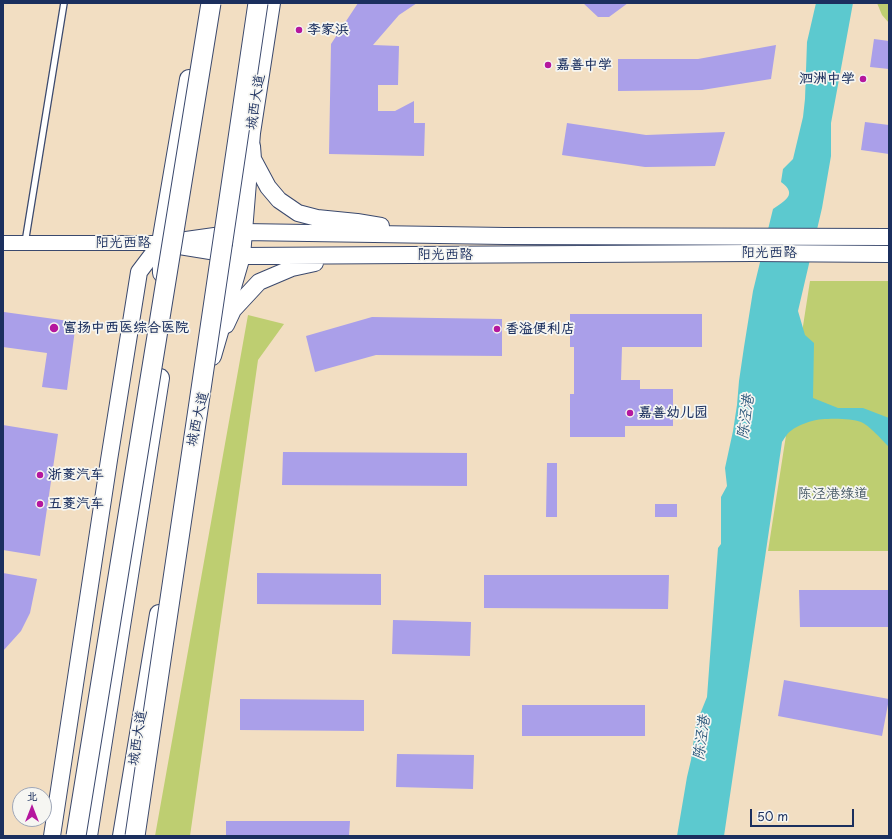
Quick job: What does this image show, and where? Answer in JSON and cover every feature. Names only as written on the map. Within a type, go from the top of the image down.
[{"type":"highway","points":[[76,836],[211,3]]},
{"type":"highway","points":[[135,836],[258,3]]},
{"type":"main road","points":[[88,836],[165,342],[161,243],[202,3]]},
{"type":"main road","name":"城西大道","points":[[122,836],[174,522],[212,356],[240,256],[251,133],[271,3]]},
{"type":"main road","points":[[251,133],[253,159],[268,187],[279,200],[298,213],[317,218],[358,222],[420,234]]},
{"type":"main road","points":[[52,836],[110,453],[140,272],[161,243],[242,232],[420,234]]},
{"type":"main road","name":"阳光西路","points":[[420,234],[889,237]]},
{"type":"main road","name":"阳光西路","points":[[161,243],[240,256],[754,253],[889,254]]},
{"type":"main road","points":[[212,356],[233,310],[259,282],[292,268],[356,256]]},
{"type":"street","name":"阳光西路","points":[[3,242],[161,243]]},
{"type":"lane","points":[[24,243],[64,3]]},
{"type":"green space","points":[[877,3],[889,3],[889,23],[882,15]]},
{"type":"green space","name":"陈泾港绿道","points":[[810,281],[889,281],[889,551],[768,551]]},
{"type":"green space","points":[[248,315],[284,324],[258,360],[190,836],[155,836]]},
{"type":"water","name":"陈泾港","points":[[816,3],[853,3],[831,123],[831,156],[822,208],[798,311],[805,335],[814,343],[813,398],[838,408],[863,408],[889,418],[889,447],[872,430],[861,422],[844,419],[823,419],[812,421],[790,431],[782,442],[724,836],[677,836],[696,724],[707,697],[718,548],[721,544],[721,497],[727,486],[725,468],[733,431],[753,291],[773,209],[782,203],[789,194],[789,190],[781,182],[783,169],[793,159],[803,117],[807,42]]},
{"type":"building","points":[[358,3],[417,3],[399,15],[373,45],[399,46],[398,85],[378,85],[378,111],[395,111],[414,101],[414,123],[425,123],[424,156],[329,154],[331,44]]},
{"type":"building","points":[[583,3],[628,3],[609,17],[598,17]]},
{"type":"building","points":[[874,39],[889,41],[889,69],[870,67]]},
{"type":"building","points":[[776,45],[771,79],[702,90],[618,91],[618,59],[698,59]]},
{"type":"building","points":[[865,122],[889,125],[889,154],[861,150]]},
{"type":"building","points":[[567,123],[646,135],[725,132],[715,166],[645,167],[562,155]]},
{"type":"building","points":[[4,312],[76,322],[67,390],[42,387],[47,353],[3,347]]},
{"type":"building","points":[[570,314],[702,314],[702,347],[622,347],[621,380],[640,380],[640,389],[673,389],[673,426],[625,426],[625,437],[570,437],[570,394],[574,394],[574,347],[570,347]]},
{"type":"building","points":[[372,317],[502,319],[502,356],[376,355],[315,372],[306,336]]},
{"type":"building","points":[[3,425],[58,434],[40,556],[3,550]]},
{"type":"building","points":[[283,452],[467,453],[467,486],[282,485]]},
{"type":"building","points":[[547,463],[557,463],[557,517],[546,517]]},
{"type":"building","points":[[655,504],[677,504],[677,517],[655,517]]},
{"type":"building","points":[[3,573],[37,579],[30,613],[21,631],[3,651]]},
{"type":"building","points":[[257,573],[381,574],[381,605],[257,604]]},
{"type":"building","points":[[484,575],[669,575],[668,609],[484,608]]},
{"type":"building","points":[[799,590],[889,590],[889,627],[800,627]]},
{"type":"building","points":[[393,620],[471,622],[470,656],[392,654]]},
{"type":"building","points":[[784,680],[889,699],[882,736],[778,716]]},
{"type":"building","points":[[240,699],[364,700],[364,731],[240,730]]},
{"type":"building","points":[[522,705],[645,705],[645,736],[522,736]]},
{"type":"building","points":[[397,754],[474,755],[473,789],[396,787]]},
{"type":"building","points":[[226,821],[350,821],[349,836],[226,836]]},
{"type":"place","name":"李家浜","points":[[299,30]]},
{"type":"place","name":"嘉善中学","points":[[548,65]]},
{"type":"place","name":"泗洲中学","points":[[863,79]]},
{"type":"place","name":"富扬中西医综合医院","points":[[54,328]]},
{"type":"place","name":"香溢便利店","points":[[497,329]]},
{"type":"place","name":"嘉善幼儿园","points":[[630,413]]},
{"type":"place","name":"浙菱汽车","points":[[40,475]]},
{"type":"place","name":"五菱汽车","points":[[40,504]]}]
